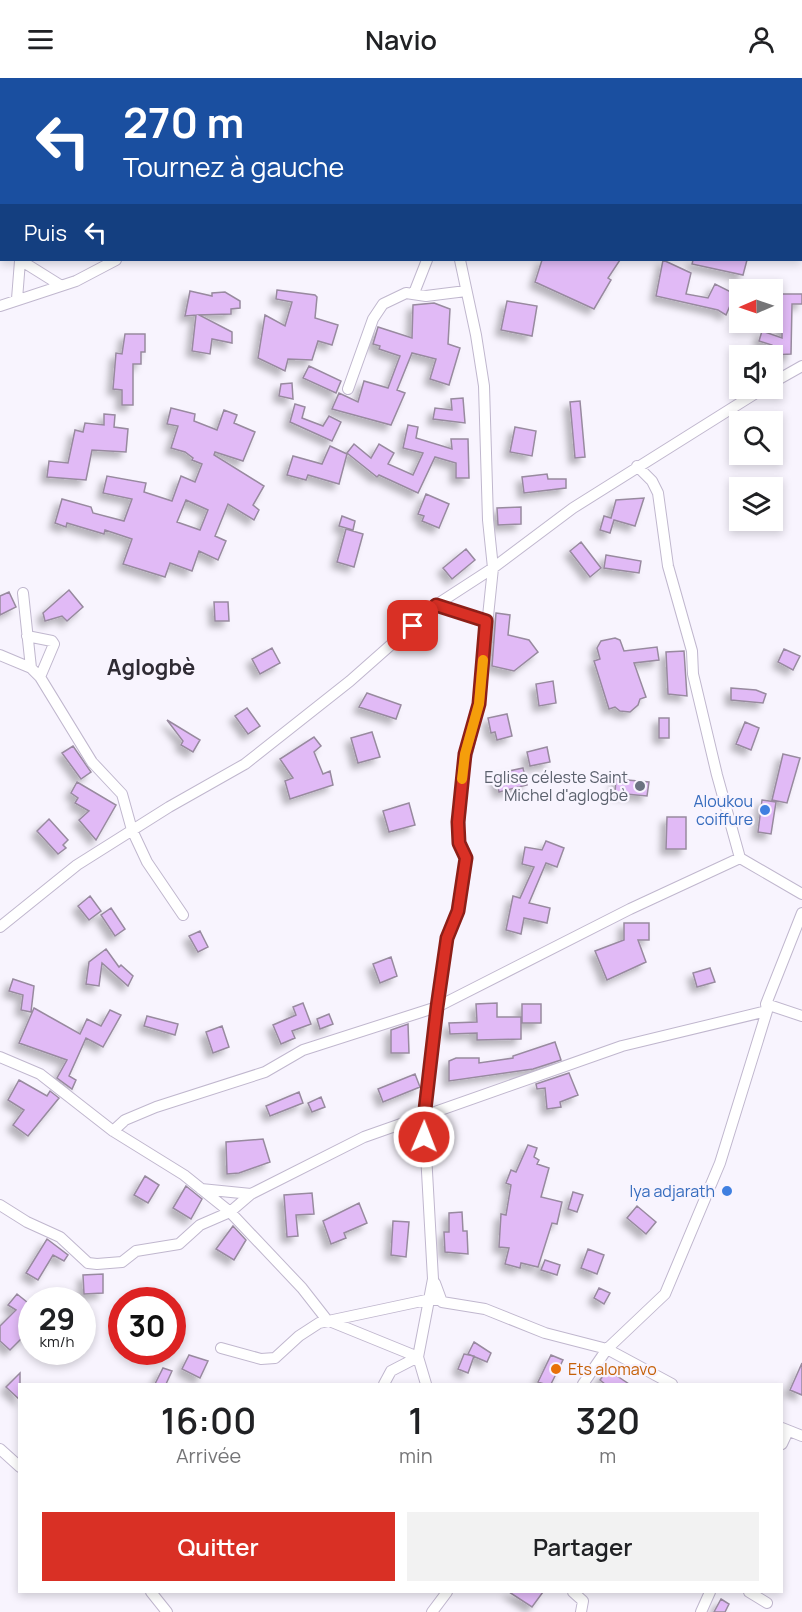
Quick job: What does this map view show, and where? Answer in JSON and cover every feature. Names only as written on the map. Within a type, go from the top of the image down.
[{"type":"street","points":[[16,299],[20,261]]},
{"type":"street","points":[[22,261],[60,285]]},
{"type":"street","points":[[0,306],[76,281],[114,261]]},
{"type":"street","points":[[414,292],[427,261]]},
{"type":"street","points":[[426,1383],[418,1357],[436,1300],[424,1118],[447,938],[458,911],[464,880],[466,858],[459,843],[458,822],[465,754],[479,704],[493,568],[488,520],[484,386],[460,261]]},
{"type":"street","points":[[348,389],[373,319],[383,304],[399,295],[414,292],[426,296],[466,291]]},
{"type":"street","points":[[783,377],[802,366]]},
{"type":"street","points":[[0,927],[77,865],[132,830],[245,765],[350,681],[436,605],[493,568],[573,508],[746,399]]},
{"type":"street","points":[[638,466],[652,481],[658,493],[668,566],[692,651],[693,674],[740,858],[802,894]]},
{"type":"street","points":[[23,593],[31,668]]},
{"type":"street","points":[[436,605],[486,621]]},
{"type":"street","points":[[27,636],[52,641],[54,644],[40,677]]},
{"type":"street","points":[[0,655],[31,668],[40,677],[92,762],[122,794],[132,830],[147,862],[183,915]]},
{"type":"street","points":[[113,1131],[125,1120],[156,1107],[265,1072],[303,1050],[437,1007],[630,909],[740,858]]},
{"type":"street","points":[[585,1383],[607,1349],[665,1294],[720,1163],[767,1007],[802,913]]},
{"type":"street","points":[[0,1204],[27,1222],[60,1237],[88,1263],[122,1262],[136,1251],[179,1244],[200,1225],[230,1212],[251,1194],[364,1137],[424,1118],[534,1076],[622,1046],[767,1007],[802,1016]]},
{"type":"street","points":[[0,1057],[40,1074],[113,1131],[201,1189],[230,1212],[302,1288],[327,1320],[418,1357]]},
{"type":"street","points":[[201,1189],[251,1194]]},
{"type":"street","points":[[221,1348],[261,1359],[274,1358],[299,1336],[327,1320],[436,1300],[485,1309],[545,1333],[607,1349],[670,1383]]},
{"type":"street","points":[[385,1383],[391,1371],[418,1357]]},
{"type":"street","points":[[785,1429],[802,1437]]},
{"type":"street","points":[[0,1449],[18,1465]]},
{"type":"street","points":[[152,1593],[167,1612]]},
{"type":"street","points":[[574,1593],[583,1601],[581,1612]]},
{"type":"street","points":[[701,1612],[710,1593]]},
{"type":"street","points":[[751,1593],[767,1603]]},
{"type":"street","points":[[432,1612],[441,1594]]},
{"type":"building","points":[[542,261],[619,261],[608,278],[611,280],[594,309],[535,282]]},
{"type":"building","points":[[663,261],[691,273],[686,294],[708,298],[715,284],[729,291],[729,308],[726,315],[718,310],[656,296]]},
{"type":"building","points":[[693,261],[747,261],[743,275],[692,264]]},
{"type":"building","points":[[277,290],[315,295],[317,297],[315,318],[338,325],[332,345],[318,341],[312,360],[288,359],[285,371],[258,358],[265,315],[285,326],[292,302],[276,299]]},
{"type":"building","points":[[190,291],[212,296],[212,293],[225,292],[240,301],[240,308],[231,309],[231,314],[199,315],[232,332],[232,343],[212,339],[210,354],[192,351],[196,315],[185,316]]},
{"type":"building","points":[[783,294],[802,294],[802,304],[792,304],[791,354],[783,354],[783,345],[772,345],[759,341],[761,333],[782,338]]},
{"type":"building","points":[[507,301],[537,306],[532,336],[501,330]]},
{"type":"building","points":[[434,303],[450,309],[448,344],[460,348],[449,385],[430,379],[436,359],[412,353],[397,390],[405,393],[391,425],[332,409],[339,393],[358,402],[364,381],[388,388],[400,356],[379,349],[380,346],[373,344],[378,327],[412,338],[413,305]]},
{"type":"building","points":[[125,334],[145,334],[145,352],[141,352],[141,364],[133,364],[133,405],[122,405],[122,390],[113,389],[116,353],[122,354]]},
{"type":"building","points":[[309,366],[341,381],[336,393],[303,378]]},
{"type":"building","points":[[292,383],[293,399],[279,396],[281,384]]},
{"type":"building","points":[[463,398],[465,423],[433,419],[435,408],[452,410],[451,399]]},
{"type":"building","points":[[580,401],[585,457],[575,458],[570,402]]},
{"type":"building","points":[[295,404],[305,407],[302,418],[323,426],[329,416],[341,422],[332,441],[290,422]]},
{"type":"building","points":[[171,408],[195,414],[194,421],[217,430],[224,410],[237,415],[234,423],[255,432],[243,461],[215,452],[214,455],[264,486],[253,505],[259,510],[254,520],[228,504],[215,536],[226,541],[218,560],[199,551],[192,571],[170,563],[165,577],[123,564],[132,539],[105,530],[104,534],[67,523],[66,527],[55,523],[62,499],[91,507],[93,513],[124,521],[132,499],[103,493],[107,476],[146,483],[144,492],[172,501],[181,476],[195,482],[202,464],[192,460],[193,458],[185,452],[171,448],[178,426],[167,424]],"holes":[[[186,500],[208,510],[200,530],[177,522]]]},
{"type":"building","points":[[104,414],[115,415],[114,427],[128,429],[126,452],[92,450],[86,480],[47,477],[49,461],[68,463],[75,430],[83,432],[85,423],[104,425]]},
{"type":"building","points":[[408,425],[418,427],[416,438],[452,449],[451,439],[468,439],[469,478],[456,478],[456,463],[435,457],[418,493],[379,475],[377,477],[347,453],[354,444],[371,458],[379,444],[394,453],[388,464],[413,475],[423,453],[403,448]]},
{"type":"building","points":[[515,427],[536,431],[532,456],[510,452]]},
{"type":"building","points":[[330,446],[347,454],[339,484],[308,475],[306,480],[287,475],[293,456],[322,464]]},
{"type":"building","points":[[547,474],[548,479],[566,479],[566,488],[524,493],[522,477]]},
{"type":"building","points":[[426,494],[449,504],[439,528],[422,521],[424,516],[418,514]]},
{"type":"building","points":[[644,498],[635,526],[614,520],[610,533],[600,530],[604,516],[611,518],[616,500]]},
{"type":"building","points":[[521,507],[521,524],[498,525],[497,508]]},
{"type":"building","points":[[342,516],[355,521],[353,530],[339,526]]},
{"type":"building","points":[[346,529],[363,534],[354,567],[337,562]]},
{"type":"building","points":[[581,542],[601,568],[590,577],[570,551]]},
{"type":"building","points":[[466,549],[475,560],[452,579],[443,568]]},
{"type":"building","points":[[606,555],[641,561],[639,573],[604,568]]},
{"type":"building","points":[[69,590],[83,607],[67,621],[62,616],[45,621],[43,613]]},
{"type":"building","points":[[9,592],[16,607],[0,615],[0,596]]},
{"type":"building","points":[[214,602],[228,602],[229,621],[215,621]]},
{"type":"building","points":[[496,613],[510,615],[508,635],[529,640],[538,652],[514,671],[492,666]]},
{"type":"building","points":[[615,638],[620,640],[624,651],[657,647],[659,660],[634,663],[646,697],[640,699],[638,705],[630,712],[620,711],[615,707],[609,709],[594,661],[600,659],[597,648],[601,641]]},
{"type":"building","points":[[272,648],[280,663],[260,674],[252,659]]},
{"type":"building","points":[[784,649],[800,656],[793,670],[778,662]]},
{"type":"building","points":[[684,651],[687,696],[668,694],[666,652]]},
{"type":"building","points":[[553,681],[556,703],[539,706],[536,684]]},
{"type":"building","points":[[731,688],[756,690],[766,694],[763,703],[731,700]]},
{"type":"building","points":[[367,693],[401,705],[396,719],[359,707]]},
{"type":"building","points":[[247,708],[260,726],[248,734],[235,716]]},
{"type":"building","points":[[507,714],[512,736],[497,740],[495,732],[491,733],[488,718]]},
{"type":"building","points":[[659,718],[669,718],[669,738],[659,738]]},
{"type":"building","points":[[167,720],[200,740],[193,752],[181,745],[183,741]]},
{"type":"building","points":[[745,722],[759,728],[751,750],[736,744]]},
{"type":"building","points":[[372,732],[380,757],[358,763],[351,738]]},
{"type":"building","points":[[314,737],[321,746],[314,752],[323,774],[330,771],[333,785],[290,799],[285,781],[293,778],[280,759]]},
{"type":"building","points":[[73,746],[91,772],[81,779],[62,753]]},
{"type":"building","points":[[547,747],[550,762],[530,766],[527,752]]},
{"type":"building","points":[[783,754],[800,758],[787,803],[772,800]]},
{"type":"building","points":[[523,768],[527,785],[499,792],[495,774]]},
{"type":"building","points":[[616,779],[649,782],[647,796],[615,793]]},
{"type":"building","points":[[77,782],[116,805],[96,840],[79,820],[89,811],[75,803],[78,798],[71,793]]},
{"type":"building","points":[[762,800],[776,802],[771,834],[758,832]]},
{"type":"building","points":[[409,803],[415,825],[389,832],[383,811]]},
{"type":"building","points":[[667,817],[686,817],[686,849],[666,849]]},
{"type":"building","points":[[49,819],[68,840],[63,845],[66,848],[58,854],[37,831]]},
{"type":"building","points":[[546,841],[564,848],[557,867],[546,863],[529,903],[550,908],[547,923],[524,918],[521,934],[506,930],[513,896],[520,898],[534,867],[522,864],[525,847],[542,850]]},
{"type":"building","points":[[90,896],[101,911],[89,920],[78,906]]},
{"type":"building","points":[[111,908],[125,929],[115,936],[101,915]]},
{"type":"building","points":[[624,923],[649,923],[649,940],[638,940],[646,962],[607,980],[595,951],[624,940]]},
{"type":"building","points":[[200,931],[208,947],[198,952],[189,936]]},
{"type":"building","points":[[106,949],[119,967],[121,965],[133,976],[128,986],[102,963],[99,986],[86,984],[89,962]]},
{"type":"building","points":[[391,957],[397,976],[380,983],[373,964]]},
{"type":"building","points":[[710,968],[715,982],[697,987],[693,973]]},
{"type":"building","points":[[13,979],[34,986],[31,1012],[21,1010],[23,995],[9,991]]},
{"type":"building","points":[[303,1003],[311,1024],[292,1031],[295,1038],[281,1044],[273,1025],[296,1015],[293,1007]]},
{"type":"building","points":[[497,1003],[497,1017],[521,1017],[521,1039],[477,1040],[477,1033],[450,1034],[449,1023],[477,1022],[476,1004]]},
{"type":"building","points":[[522,1004],[541,1004],[541,1023],[522,1023]]},
{"type":"building","points":[[34,1008],[80,1034],[87,1019],[101,1026],[110,1010],[121,1015],[103,1047],[86,1038],[69,1076],[76,1080],[72,1089],[57,1078],[67,1060],[19,1043]]},
{"type":"building","points":[[329,1014],[333,1024],[320,1029],[317,1019]]},
{"type":"building","points":[[147,1016],[178,1024],[175,1035],[144,1026]]},
{"type":"building","points":[[408,1024],[409,1053],[391,1053],[391,1030]]},
{"type":"building","points":[[222,1026],[229,1047],[213,1053],[206,1032]]},
{"type":"building","points":[[555,1042],[561,1060],[533,1069],[449,1081],[449,1061],[456,1058],[479,1058],[479,1063],[513,1058],[513,1056]]},
{"type":"building","points":[[569,1073],[578,1095],[560,1102],[561,1107],[547,1109],[545,1088],[537,1089],[536,1084]]},
{"type":"building","points":[[415,1074],[420,1087],[383,1102],[378,1089]]},
{"type":"building","points":[[19,1080],[47,1096],[50,1091],[59,1098],[28,1136],[13,1125],[24,1110],[8,1100]]},
{"type":"building","points":[[299,1092],[303,1103],[270,1116],[266,1106]]},
{"type":"building","points":[[321,1097],[325,1107],[312,1112],[308,1103]]},
{"type":"building","points":[[263,1139],[270,1162],[239,1173],[227,1174],[226,1142]]},
{"type":"building","points":[[528,1145],[537,1148],[534,1157],[539,1160],[537,1164],[549,1168],[541,1197],[562,1202],[557,1224],[552,1223],[538,1267],[521,1263],[520,1268],[505,1264],[509,1248],[499,1247],[501,1214],[506,1215],[511,1185],[506,1183],[511,1170],[516,1172]]},
{"type":"building","points":[[145,1176],[159,1185],[148,1203],[134,1195]]},
{"type":"building","points":[[186,1186],[202,1199],[191,1219],[173,1208]]},
{"type":"building","points":[[573,1192],[583,1195],[577,1212],[568,1209]]},
{"type":"building","points":[[312,1193],[314,1214],[296,1215],[298,1236],[287,1237],[284,1195]]},
{"type":"building","points":[[359,1203],[367,1223],[344,1233],[346,1238],[331,1244],[323,1221]]},
{"type":"building","points":[[637,1206],[656,1222],[646,1234],[627,1218]]},
{"type":"building","points":[[462,1212],[463,1231],[467,1231],[468,1254],[445,1252],[444,1232],[449,1232],[449,1213]]},
{"type":"building","points":[[393,1221],[409,1222],[406,1257],[391,1255]]},
{"type":"building","points":[[233,1226],[246,1240],[234,1260],[216,1249]]},
{"type":"building","points":[[47,1239],[68,1255],[64,1261],[53,1255],[38,1280],[26,1273]]},
{"type":"building","points":[[588,1249],[604,1255],[597,1274],[581,1268]]},
{"type":"building","points":[[545,1260],[560,1265],[557,1275],[541,1270]]},
{"type":"building","points":[[103,1274],[103,1293],[96,1293],[96,1287],[84,1287],[83,1275]]},
{"type":"building","points":[[599,1288],[610,1293],[604,1304],[594,1298]]},
{"type":"building","points":[[18,1295],[18,1342],[10,1350],[0,1341],[0,1326],[16,1310],[8,1305]]},
{"type":"building","points":[[474,1342],[491,1353],[487,1362],[468,1354]]},
{"type":"building","points":[[464,1354],[474,1356],[468,1373],[458,1369]]},
{"type":"building","points":[[189,1355],[208,1361],[200,1378],[182,1369]]},
{"type":"building","points":[[551,1355],[563,1360],[552,1383],[538,1382]]},
{"type":"building","points":[[802,1363],[802,1395],[790,1390]]},
{"type":"building","points":[[163,1368],[172,1371],[166,1383],[156,1383]]},
{"type":"building","points":[[608,1370],[628,1383],[604,1383],[600,1380]]},
{"type":"building","points":[[20,1373],[18,1398],[6,1387]]},
{"type":"building","points":[[511,1593],[542,1593],[532,1607]]},
{"type":"building","points":[[721,1599],[729,1604],[725,1612],[714,1612]]},
{"type":"slow traffic","points":[[462,779],[465,754],[479,704],[483,660]]},
{"type":"place","name":"Eglise céleste Saint Michel d'aglogbè","points":[[640,786]]},
{"type":"place","name":"Aloukou coiffure","points":[[765,810]]},
{"type":"place","name":"Iya adjarath","points":[[727,1191]]},
{"type":"place","name":"Ets alomavo","points":[[556,1369]]},
{"type":"district","name":"Aglogbè","points":[[151,667]]},
{"type":"route","points":[[413,626],[436,605],[486,621],[479,704],[465,754],[458,822],[459,843],[466,858],[464,880],[458,911],[447,938],[424,1118],[424,1137]]}]
